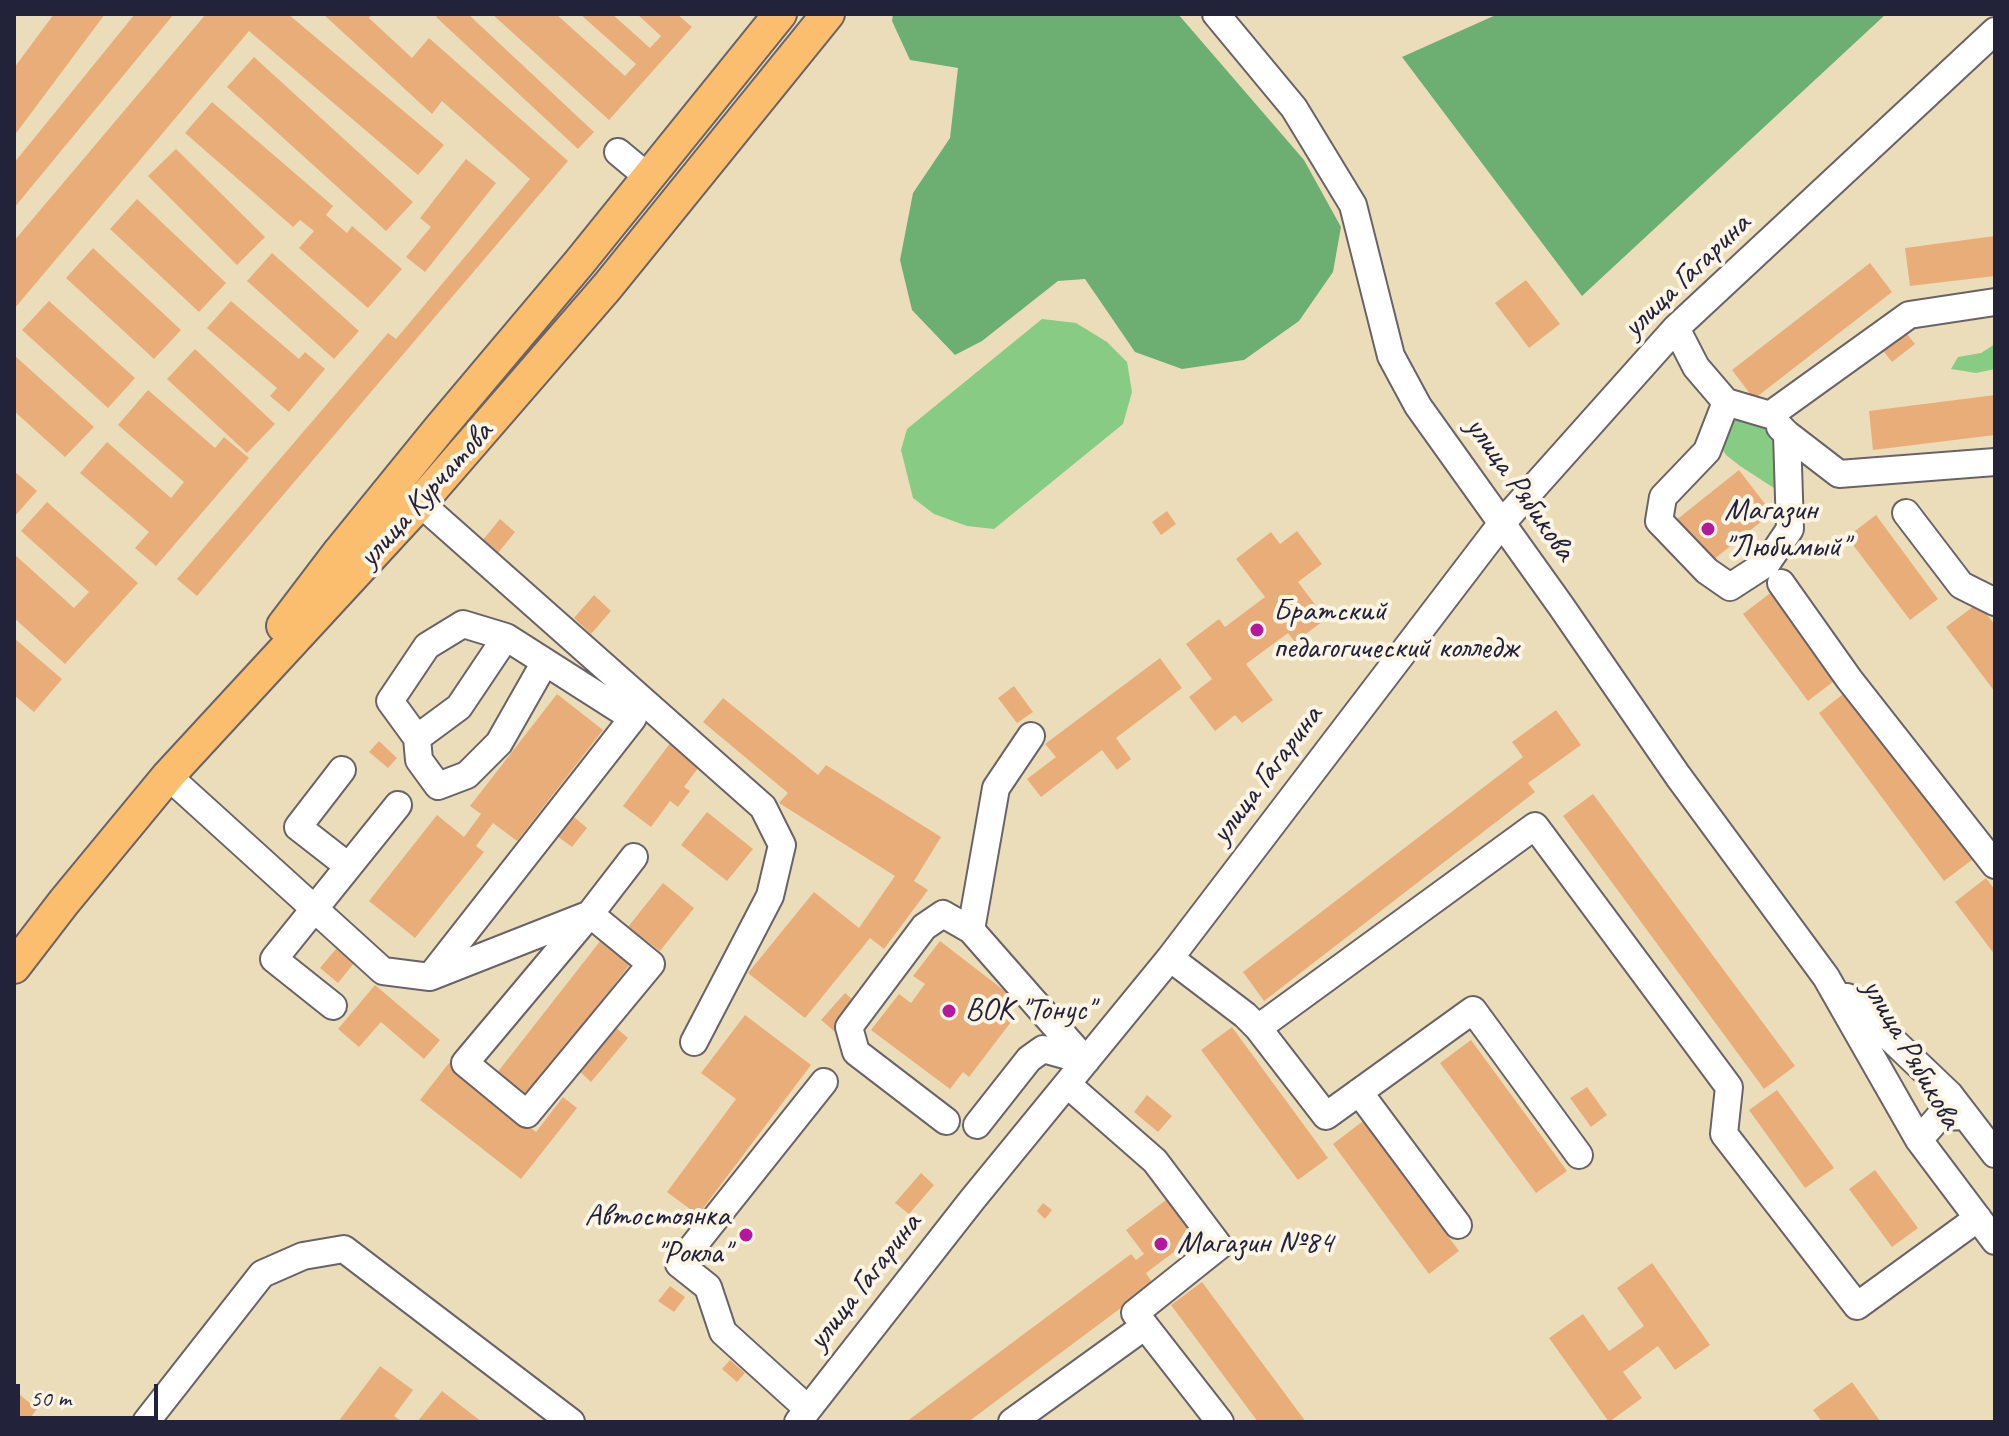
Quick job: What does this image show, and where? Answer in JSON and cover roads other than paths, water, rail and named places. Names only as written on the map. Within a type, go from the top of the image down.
[{"type":"main road","points":[[168,776],[340,551],[780,14]]},
{"type":"main road","name":"улица Курчатова","points":[[14,967],[168,776],[420,503],[607,287],[828,14]]},
{"type":"main road","points":[[579,263],[607,287]]},
{"type":"street","name":"улица Рябикова","points":[[1216,14],[1294,108],[1353,205],[1391,356],[1418,406],[1678,776],[1826,977],[1919,1140],[1995,1241]]},
{"type":"street","name":"улица Гагарина","points":[[803,1415],[972,1200],[1170,958],[1502,523],[1676,328],[1995,31]]},
{"type":"street","points":[[618,152],[648,177]]},
{"type":"street","points":[[1778,425],[1909,315],[1995,302]]},
{"type":"street","points":[[1676,328],[1696,367],[1726,402],[1778,425],[1839,474],[1995,462]]},
{"type":"street","points":[[1726,402],[1707,451],[1663,497],[1659,521],[1707,571],[1730,587],[1767,563],[1790,529],[1778,425]]},
{"type":"street","points":[[420,503],[763,807],[782,845],[770,896],[694,1042]]},
{"type":"street","points":[[1906,513],[1961,585],[1995,602]]},
{"type":"street","points":[[1781,583],[1849,679],[1995,865]]},
{"type":"street","points":[[430,977],[633,718],[506,637],[463,624],[427,646],[390,701],[417,738],[419,760],[438,786],[467,775],[499,743],[545,662]]},
{"type":"street","points":[[417,738],[459,707],[506,637]]},
{"type":"street","points":[[971,930],[996,788],[1031,736]]},
{"type":"street","points":[[342,770],[298,827],[348,866]]},
{"type":"street","points":[[168,776],[383,971],[430,977],[590,914]]},
{"type":"street","points":[[333,1006],[274,959],[398,805]]},
{"type":"street","points":[[1258,1028],[1535,826],[1729,1087],[1724,1134],[1857,1306],[1978,1218]]},
{"type":"street","points":[[590,914],[651,964],[527,1114],[465,1063],[634,857]]},
{"type":"street","points":[[946,1121],[856,1052],[849,1027],[924,927],[943,914],[971,930],[1086,1061]]},
{"type":"street","points":[[1170,958],[1258,1028],[1326,1116],[1473,1010],[1579,1155]]},
{"type":"street","name":"улица Рябикова","points":[[1826,977],[1949,1094],[1995,1154]]},
{"type":"street","points":[[977,1125],[1029,1059],[1043,1049],[1086,1061]]},
{"type":"street","points":[[803,1415],[723,1332],[708,1287],[679,1264],[824,1082]]},
{"type":"street","points":[[1067,1084],[1155,1161],[1219,1246],[1135,1313],[1220,1422]]},
{"type":"street","points":[[1359,1092],[1458,1225]]},
{"type":"street","points":[[1919,1140],[1939,1117],[1965,1116]]},
{"type":"street","points":[[146,1422],[262,1274],[303,1256],[344,1249],[571,1422]]},
{"type":"street","points":[[1012,1422],[1145,1326]]},
{"type":"place","name":"Магазин \"Любимый\"","points":[[1708,529]]},
{"type":"place","name":"Братский педагогический колледж","points":[[1257,630]]},
{"type":"place","name":"ВОК \"Тонус\"","points":[[949,1011]]},
{"type":"place","name":"Автостоянка \"Рокла\"","points":[[746,1235]]},
{"type":"place","name":"Магазин №84","points":[[1161,1244]]}]
